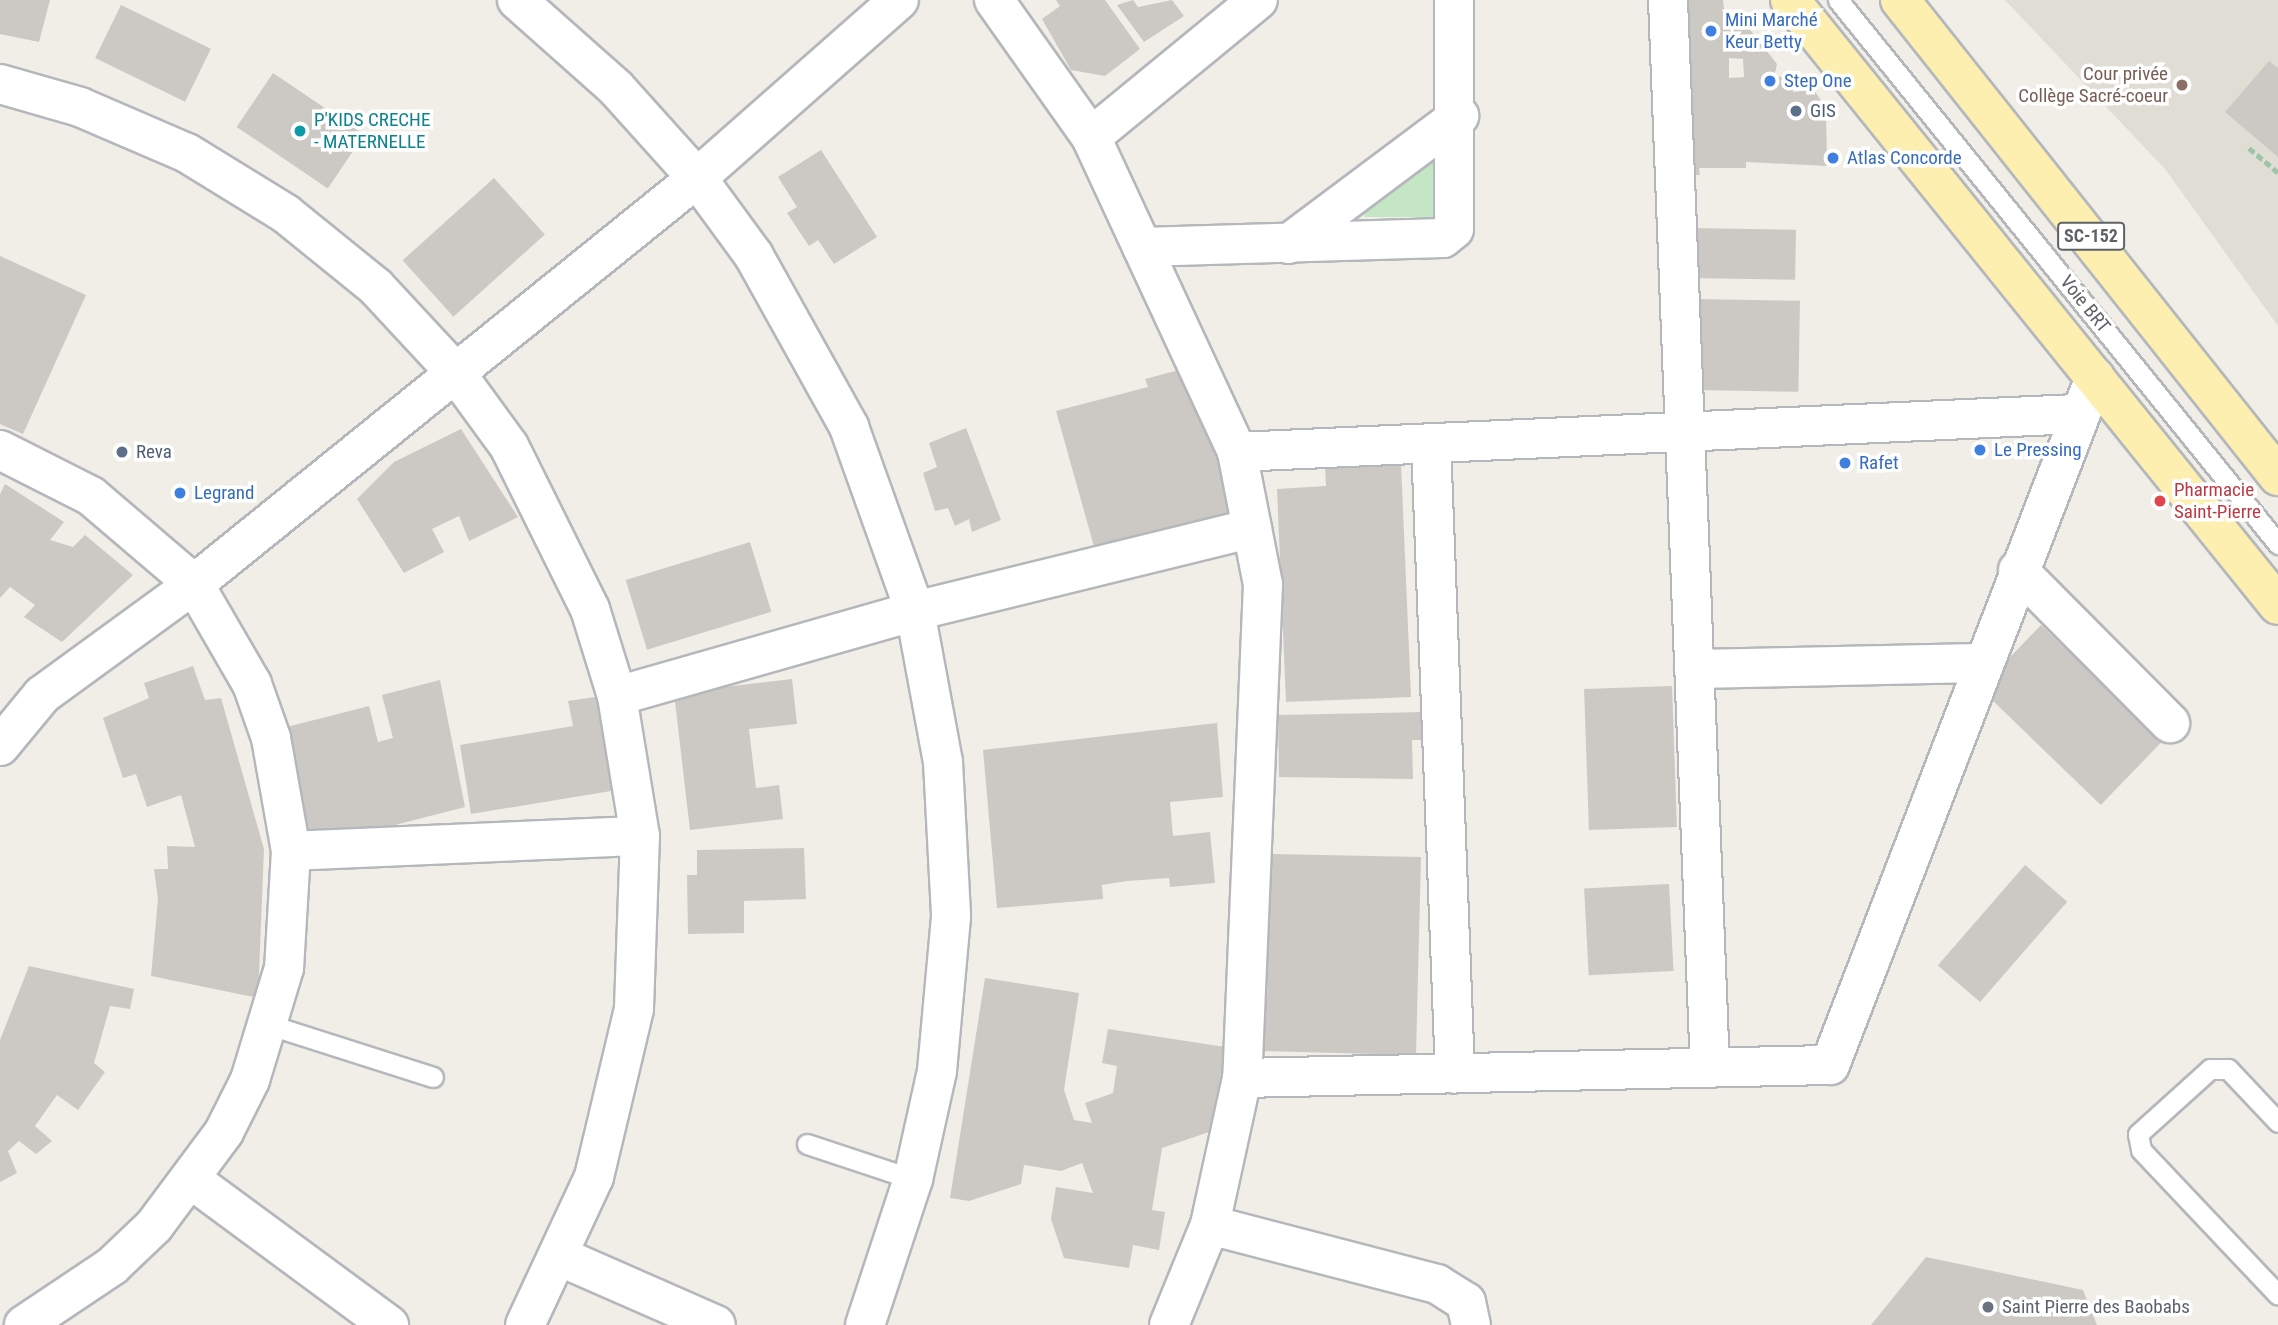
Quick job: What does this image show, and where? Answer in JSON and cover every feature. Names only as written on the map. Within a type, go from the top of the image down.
[{"type":"main road","points":[[1790,0],[2278,605]]},
{"type":"main road","name":"SC-152","points":[[1900,0],[2278,476]]},
{"type":"street","points":[[517,0],[616,88],[697,178],[806,340],[886,517],[915,611],[943,762],[951,917],[937,1071],[913,1179],[864,1325]]},
{"type":"street","points":[[0,746],[42,695],[194,584],[697,178],[899,0]]},
{"type":"street","points":[[994,0],[1091,136],[1143,247],[1237,452],[1263,584],[1242,1078],[1209,1225],[1170,1325]]},
{"type":"street","points":[[1091,136],[1258,0]]},
{"type":"street","points":[[1143,247],[1443,238],[1454,229],[1459,116],[1454,0]]},
{"type":"street","points":[[1668,0],[1710,1068]]},
{"type":"street","points":[[0,84],[80,107],[187,153],[286,214],[376,287],[455,372],[509,446],[554,526],[590,609],[617,696],[640,836],[641,922],[621,1082],[594,1177],[561,1257],[525,1325]]},
{"type":"street","points":[[1288,244],[1459,116]]},
{"type":"street","points":[[1242,1078],[1830,1065],[1982,663],[2078,414],[2095,377]]},
{"type":"street","points":[[1237,452],[2078,414]]},
{"type":"street","points":[[1431,443],[1455,1074]]},
{"type":"street","points":[[0,450],[90,496],[194,584],[252,684],[274,750],[291,852],[284,968],[270,1024],[245,1090],[192,1180],[111,1266],[24,1325]]},
{"type":"street","points":[[617,696],[915,611],[1252,528]]},
{"type":"street","points":[[2018,570],[2170,723]]},
{"type":"street","points":[[1694,670],[1982,663]]},
{"type":"street","points":[[0,710],[42,695]]},
{"type":"street","points":[[291,852],[640,836]]},
{"type":"street","points":[[192,1180],[389,1325]]},
{"type":"street","points":[[1209,1225],[1437,1284],[1466,1302],[1471,1325]]},
{"type":"street","points":[[561,1257],[716,1325]]},
{"type":"lane","name":"Voie BRT","points":[[1838,0],[2278,544]]},
{"type":"lane","points":[[270,1024],[433,1077]]},
{"type":"lane","points":[[2278,1122],[2228,1069],[2210,1069],[2138,1133],[2141,1150],[2278,1295]]},
{"type":"lane","points":[[807,1144],[913,1179]]},
{"type":"path","points":[[2249,148],[2278,172]]},
{"type":"shaded area","name":"Cour privée Collège Sacré-coeur","points":[[2005,0],[2278,0],[2278,326],[2165,169]]},
{"type":"green space","points":[[1443,147],[1443,217],[1365,217],[1360,204]]},
{"type":"building","points":[[0,0],[50,0],[39,42],[0,34]]},
{"type":"building","points":[[1056,0],[1105,0],[1140,49],[1105,76],[1071,70],[1042,19],[1060,6]]},
{"type":"building","points":[[1133,0],[1138,7],[1172,0],[1184,16],[1144,42],[1117,5]]},
{"type":"building","points":[[1679,0],[1723,0],[1726,26],[1744,22],[1777,64],[1774,77],[1792,76],[1793,92],[1814,90],[1826,108],[1827,166],[1746,162],[1746,168],[1699,168],[1700,175],[1683,175]],"holes":[[[1729,58],[1743,59],[1744,77],[1729,78]]]},
{"type":"building","points":[[121,5],[211,49],[185,102],[95,58]]},
{"type":"building","points":[[2269,61],[2278,68],[2278,157],[2225,112]]},
{"type":"building","name":"P'KIDS CRECHE - MATERNELLE","points":[[273,73],[364,135],[328,188],[237,127]]},
{"type":"building","points":[[821,150],[877,237],[834,264],[818,240],[809,246],[787,213],[797,207],[778,177]]},
{"type":"building","points":[[494,178],[545,234],[453,317],[403,260]]},
{"type":"building","points":[[1690,228],[1796,230],[1795,280],[1689,278]]},
{"type":"building","points":[[0,256],[86,295],[23,434],[0,424]]},
{"type":"building","points":[[1696,299],[1800,301],[1798,392],[1694,390]]},
{"type":"building","points":[[1194,366],[1232,515],[1095,550],[1056,411],[1148,387],[1145,379]]},
{"type":"building","points":[[966,428],[1001,520],[972,532],[969,519],[955,526],[948,508],[935,511],[923,473],[937,467],[929,443]]},
{"type":"building","points":[[461,429],[518,517],[469,541],[459,516],[432,529],[444,552],[404,573],[357,499],[394,462]]},
{"type":"building","points":[[1401,463],[1411,697],[1286,702],[1277,489],[1326,486],[1325,466]]},
{"type":"building","points":[[5,484],[64,522],[50,540],[73,547],[85,535],[133,575],[62,642],[24,617],[35,605],[10,587],[0,598],[0,494]]},
{"type":"building","points":[[750,542],[771,612],[647,650],[626,580]]},
{"type":"building","points":[[2041,625],[2162,742],[2101,805],[1980,688]]},
{"type":"building","points":[[193,666],[205,700],[221,698],[264,849],[258,998],[151,976],[158,899],[154,869],[168,869],[167,846],[195,847],[181,795],[147,807],[136,774],[123,778],[103,718],[149,698],[144,683]]},
{"type":"building","points":[[792,679],[797,724],[749,729],[756,788],[779,785],[783,819],[690,830],[674,693]]},
{"type":"building","points":[[440,680],[465,807],[310,847],[279,729],[369,706],[378,742],[393,738],[382,695]]},
{"type":"building","points":[[1672,686],[1677,827],[1589,830],[1584,689]]},
{"type":"building","points":[[602,696],[617,790],[471,814],[460,745],[573,726],[568,701]]},
{"type":"building","points":[[1425,712],[1425,740],[1412,740],[1413,779],[1279,777],[1278,715]]},
{"type":"building","points":[[1217,723],[1223,797],[1170,802],[1173,836],[1210,832],[1215,883],[1170,887],[1169,878],[1127,881],[1102,885],[1103,899],[997,908],[983,750]]},
{"type":"building","points":[[804,848],[806,899],[744,901],[744,933],[688,934],[687,875],[697,875],[697,850]]},
{"type":"building","points":[[1271,854],[1421,857],[1416,1055],[1259,1051],[1260,999],[1267,999]]},
{"type":"building","points":[[2025,865],[2067,902],[1980,1002],[1938,965]]},
{"type":"building","points":[[1669,884],[1674,971],[1589,975],[1584,888]]},
{"type":"building","points":[[29,966],[134,989],[130,1009],[110,1006],[94,1063],[105,1072],[78,1110],[57,1095],[35,1126],[52,1141],[36,1154],[19,1141],[8,1151],[17,1173],[0,1182],[0,1040]]},
{"type":"building","points":[[985,978],[1079,993],[1064,1090],[1074,1120],[1092,1123],[1085,1103],[1113,1093],[1117,1066],[1102,1063],[1108,1029],[1225,1047],[1212,1131],[1162,1148],[1152,1210],[1165,1212],[1159,1250],[1133,1245],[1129,1268],[1064,1258],[1051,1219],[1056,1187],[1093,1193],[1082,1163],[1061,1171],[1024,1165],[1021,1184],[969,1201],[950,1198]]},
{"type":"building","name":"Saint Pierre des Baobabs","points":[[1926,1257],[2083,1290],[2097,1325],[1871,1325]]},
{"type":"place","name":"Mini Marché Keur Betty","points":[[1711,31]]},
{"type":"place","name":"Step One","points":[[1770,81]]},
{"type":"place","name":"Cour privée Collège Sacré-coeur","points":[[2182,85]]},
{"type":"place","name":"GIS","points":[[1796,111]]},
{"type":"place","name":"P'KIDS CRECHE - MATERNELLE","points":[[300,131]]},
{"type":"place","name":"Atlas Concorde","points":[[1833,158]]},
{"type":"place","name":"Le Pressing","points":[[1980,450]]},
{"type":"place","name":"Reva","points":[[122,452]]},
{"type":"place","name":"Rafet","points":[[1845,463]]},
{"type":"place","name":"Legrand","points":[[180,493]]},
{"type":"place","name":"Pharmacie Saint-Pierre","points":[[2160,501]]},
{"type":"place","name":"Saint Pierre des Baobabs","points":[[1988,1307]]}]
